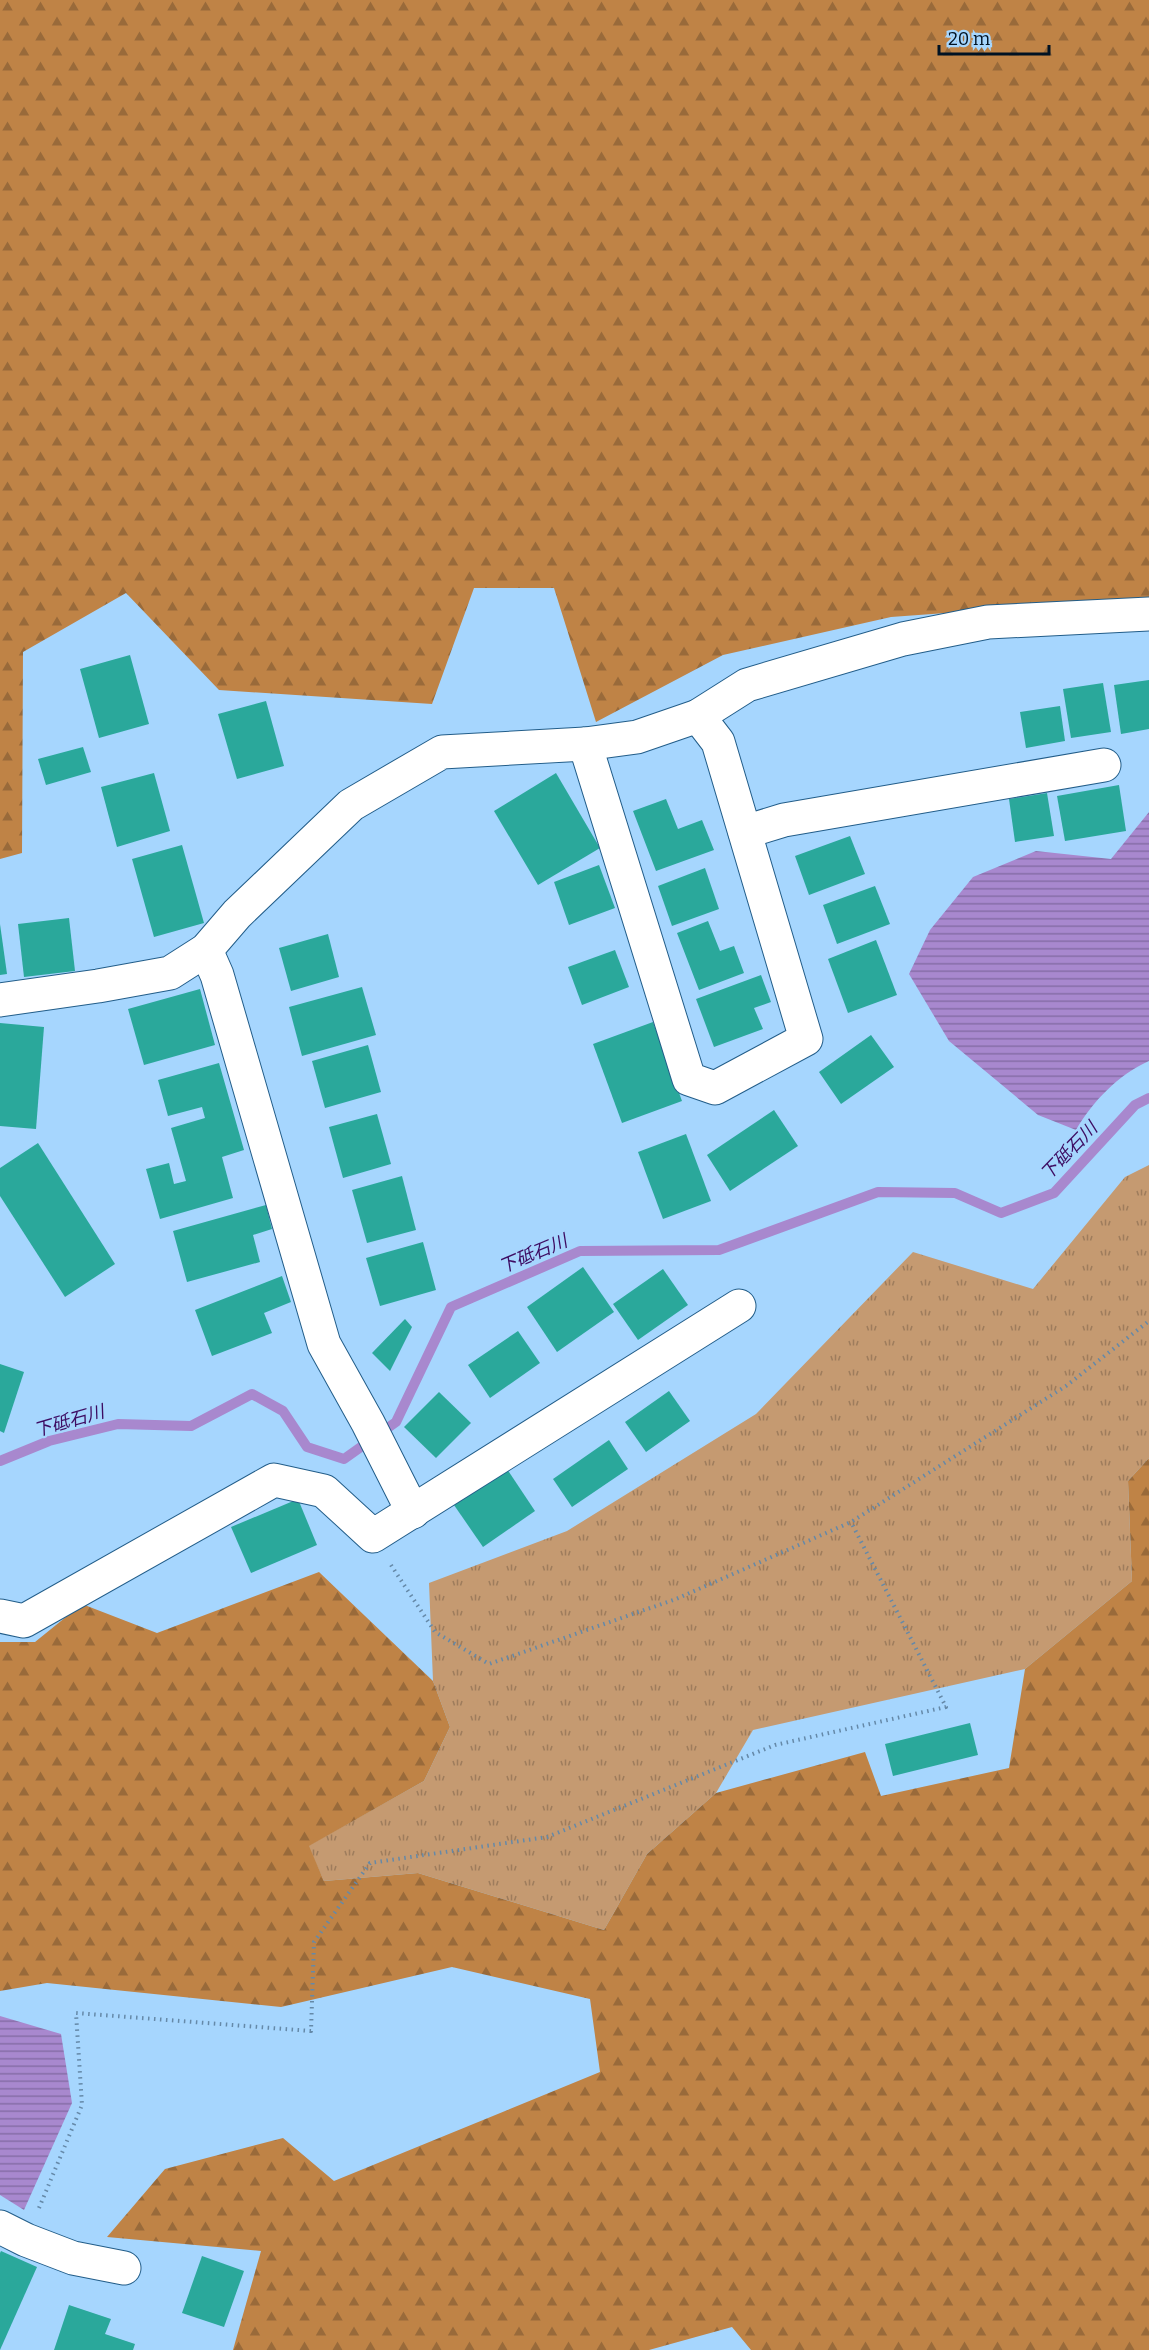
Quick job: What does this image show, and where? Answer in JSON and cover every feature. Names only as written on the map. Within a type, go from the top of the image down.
[{"type":"street","points":[[0,999],[98,986],[170,973],[206,950],[237,914],[351,806],[441,752],[585,744],[637,737],[698,716],[747,685],[903,639],[988,622],[1149,614]]},
{"type":"street","points":[[585,744],[689,1079],[715,1088],[806,1039],[718,742],[698,716]]},
{"type":"street","points":[[745,832],[784,820],[1104,765]]},
{"type":"street","points":[[206,950],[217,975],[324,1344],[413,1512]]},
{"type":"street","points":[[0,1616],[24,1621],[274,1480],[324,1491],[373,1536],[739,1306]]},
{"type":"street","points":[[13,2234],[73,2258],[124,2268]]},
{"type":"path","points":[[373,1536],[435,1632],[489,1664],[676,1599],[851,1522],[1066,1386],[1149,1321]]},
{"type":"path","points":[[13,2234],[82,2105],[76,2013],[311,2031],[314,1942],[370,1863],[547,1837],[775,1745],[945,1707],[851,1522]]},
{"type":"green space","points":[[0,0],[1149,0],[1149,598],[891,617],[723,655],[596,722],[554,588],[474,588],[432,704],[219,690],[126,593],[23,652],[22,853],[0,859]]},
{"type":"green space","points":[[1149,1165],[1149,1458],[1128,1481],[1132,1581],[1025,1669],[753,1730],[716,1793],[647,1854],[604,1930],[418,1873],[324,1881],[308,1846],[424,1781],[450,1727],[433,1681],[429,1583],[567,1531],[756,1414],[913,1252],[1033,1289],[1125,1177]]},
{"type":"green space","points":[[1149,1458],[1149,2350],[751,2350],[732,2327],[649,2350],[233,2350],[261,2251],[107,2237],[165,2169],[283,2138],[334,2181],[600,2072],[590,1999],[452,1967],[281,2007],[47,1983],[0,1991],[0,1642],[35,1642],[82,1604],[157,1633],[319,1572],[433,1681],[450,1727],[424,1781],[309,1846],[324,1881],[418,1873],[604,1930],[647,1854],[716,1793],[865,1752],[881,1796],[1009,1768],[1025,1669],[1132,1581],[1128,1481]]},
{"type":"shaded area","points":[[1149,812],[1149,1061],[1127,1074],[1107,1090],[1076,1130],[1038,1115],[949,1041],[909,974],[930,930],[973,877],[1036,851],[1111,859]]},
{"type":"shaded area","points":[[0,2016],[61,2034],[72,2103],[24,2210],[0,2195]]},
{"type":"building","points":[[130,655],[149,724],[99,738],[80,669]]},
{"type":"building","points":[[1149,680],[1149,729],[1121,734],[1114,685]]},
{"type":"building","points":[[1103,683],[1111,732],[1071,738],[1063,689]]},
{"type":"building","points":[[266,701],[284,766],[237,779],[218,714]]},
{"type":"building","points":[[1060,706],[1065,741],[1026,748],[1020,712]]},
{"type":"building","points":[[83,747],[91,772],[46,785],[38,759]]},
{"type":"building","points":[[154,773],[170,831],[117,847],[101,787]]},
{"type":"building","points":[[556,773],[600,848],[538,885],[494,811]]},
{"type":"building","points":[[1119,785],[1126,831],[1065,841],[1057,796]]},
{"type":"building","points":[[1047,793],[1054,836],[1015,842],[1009,799]]},
{"type":"building","points":[[666,799],[678,829],[702,820],[714,850],[656,871],[633,811]]},
{"type":"building","points":[[850,836],[865,874],[809,895],[795,856]]},
{"type":"building","points":[[182,845],[204,923],[154,937],[132,859]]},
{"type":"building","points":[[599,865],[615,908],[569,925],[554,882]]},
{"type":"building","points":[[705,868],[719,909],[672,926],[658,886]]},
{"type":"building","points":[[875,886],[890,924],[837,944],[823,905]]},
{"type":"building","points":[[69,918],[75,971],[24,977],[18,924]]},
{"type":"building","points":[[708,921],[720,951],[734,946],[744,973],[699,990],[677,933]]},
{"type":"building","points":[[0,924],[7,974],[0,975]]},
{"type":"building","points":[[328,934],[339,977],[291,991],[279,948]]},
{"type":"building","points":[[876,940],[897,995],[848,1013],[828,959]]},
{"type":"building","points":[[615,950],[629,987],[582,1005],[568,967]]},
{"type":"building","points":[[761,975],[771,1002],[754,1008],[763,1029],[714,1047],[696,999]]},
{"type":"building","points":[[362,987],[376,1035],[302,1056],[289,1007]]},
{"type":"building","points":[[200,989],[215,1045],[144,1065],[128,1009]]},
{"type":"building","points":[[653,1022],[682,1101],[622,1123],[593,1044]]},
{"type":"building","points":[[0,1023],[44,1027],[36,1129],[0,1126]]},
{"type":"building","points":[[871,1035],[894,1067],[841,1104],[819,1072]]},
{"type":"building","points":[[368,1045],[381,1092],[325,1108],[312,1061]]},
{"type":"building","points":[[219,1063],[244,1150],[222,1157],[233,1198],[160,1219],[146,1169],[169,1163],[174,1184],[186,1181],[171,1128],[205,1118],[202,1107],[168,1116],[158,1080]]},
{"type":"building","points":[[774,1110],[798,1146],[730,1191],[707,1155]]},
{"type":"building","points":[[377,1114],[391,1164],[343,1178],[329,1127]]},
{"type":"building","points":[[686,1134],[711,1201],[663,1219],[638,1152]]},
{"type":"building","points":[[38,1143],[115,1264],[65,1297],[0,1196],[0,1168]]},
{"type":"building","points":[[402,1176],[416,1230],[367,1243],[352,1190]]},
{"type":"building","points":[[266,1205],[272,1229],[253,1235],[260,1262],[187,1282],[173,1231]]},
{"type":"building","points":[[423,1242],[436,1290],[380,1306],[366,1258]]},
{"type":"building","points":[[583,1267],[614,1312],[557,1352],[527,1307]]},
{"type":"building","points":[[663,1269],[688,1305],[638,1340],[613,1304]]},
{"type":"building","points":[[282,1276],[291,1302],[264,1313],[272,1333],[212,1356],[195,1310]]},
{"type":"building","points":[[405,1319],[412,1327],[390,1371],[372,1353]]},
{"type":"building","points":[[518,1331],[540,1363],[490,1398],[468,1365]]},
{"type":"building","points":[[0,1364],[24,1372],[4,1433],[0,1431]]},
{"type":"building","points":[[669,1391],[690,1421],[646,1452],[625,1422]]},
{"type":"building","points":[[439,1392],[471,1423],[436,1458],[404,1427]]},
{"type":"building","points":[[609,1440],[628,1469],[572,1507],[553,1479]]},
{"type":"building","points":[[507,1469],[535,1511],[483,1547],[454,1505]]},
{"type":"building","points":[[298,1499],[317,1545],[251,1573],[231,1527]]},
{"type":"building","points":[[970,1723],[978,1755],[893,1776],[885,1744]]},
{"type":"building","points":[[1,2251],[37,2267],[0,2350],[0,2253]]},
{"type":"building","points":[[202,2256],[244,2271],[224,2327],[182,2313]]},
{"type":"building","points":[[69,2305],[111,2319],[105,2334],[135,2344],[133,2350],[54,2350]]},
{"type":"waterway","name":"下砥石川","points":[[0,1461],[49,1441],[118,1424],[191,1426],[252,1394],[283,1411],[307,1447],[344,1459],[396,1422],[451,1307],[580,1251],[719,1250],[878,1192],[955,1193],[1001,1213],[1054,1193],[1135,1105],[1149,1098]]}]
